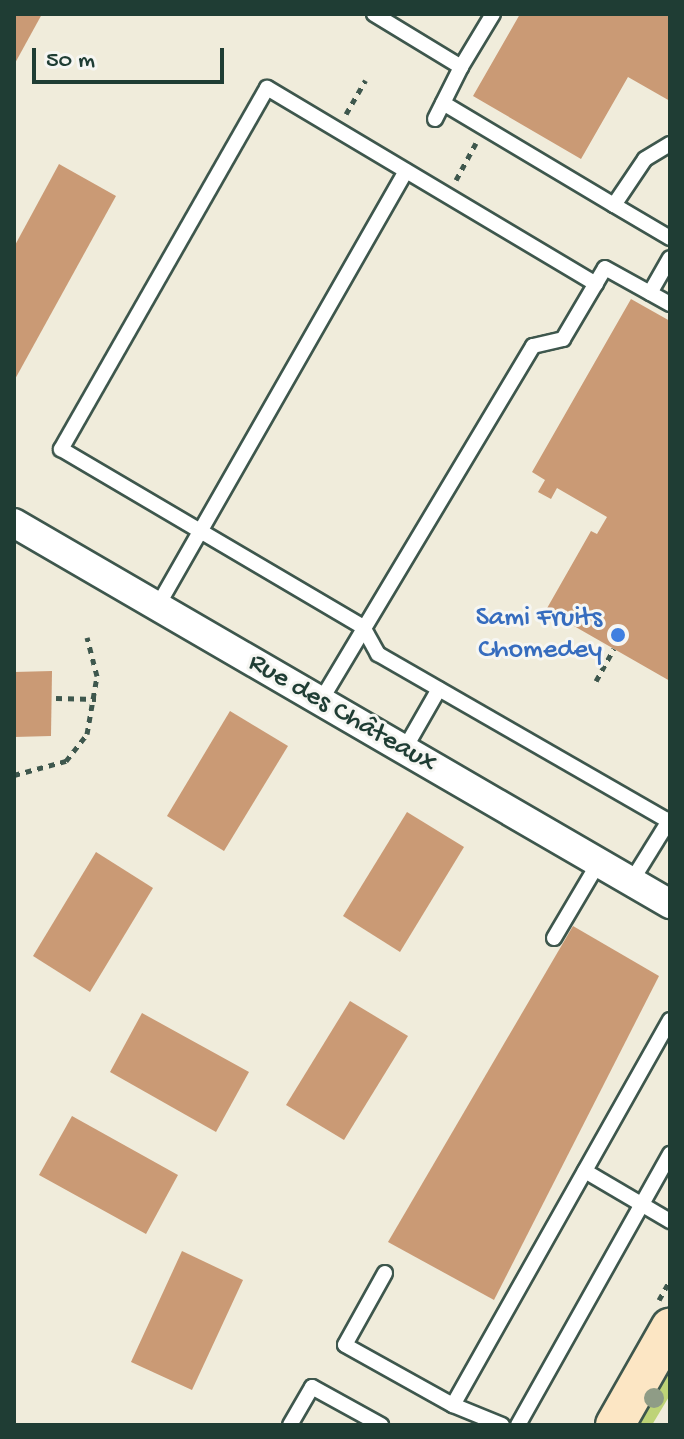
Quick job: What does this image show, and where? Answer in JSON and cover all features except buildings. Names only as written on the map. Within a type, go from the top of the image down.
[{"type":"street","name":"Rue des Châteaux","points":[[14,523],[670,904]]},
{"type":"street","points":[[615,1425],[670,1328]]},
{"type":"lane","points":[[374,14],[461,67]]},
{"type":"lane","points":[[435,119],[493,14]]},
{"type":"lane","points":[[596,284],[267,88],[61,449],[363,627],[378,654],[670,821],[631,882]]},
{"type":"lane","points":[[443,103],[670,238]]},
{"type":"lane","points":[[614,205],[645,159],[670,144]]},
{"type":"lane","points":[[157,607],[406,171]]},
{"type":"lane","points":[[650,293],[670,258]]},
{"type":"lane","points":[[320,702],[485,415],[533,346],[563,339],[605,268],[670,304]]},
{"type":"lane","points":[[404,750],[439,689]]},
{"type":"lane","points":[[554,938],[599,862]]},
{"type":"lane","points":[[453,1405],[670,1020]]},
{"type":"lane","points":[[518,1425],[670,1154]]},
{"type":"lane","points":[[585,1171],[670,1221]]},
{"type":"lane","points":[[385,1273],[345,1345],[453,1405],[502,1425]]},
{"type":"lane","points":[[290,1425],[312,1387],[381,1425]]},
{"type":"path","points":[[337,130],[366,80]]},
{"type":"path","points":[[448,196],[484,128]]},
{"type":"path","points":[[14,775],[66,761],[93,722],[96,699],[87,637]]},
{"type":"path","points":[[596,681],[614,649]]},
{"type":"path","points":[[56,698],[96,699]]},
{"type":"green space","points":[[670,1360],[670,1395],[652,1425],[632,1425]]},
{"type":"place","name":"Sami Fruits Chomedey","points":[[618,635]]}]
